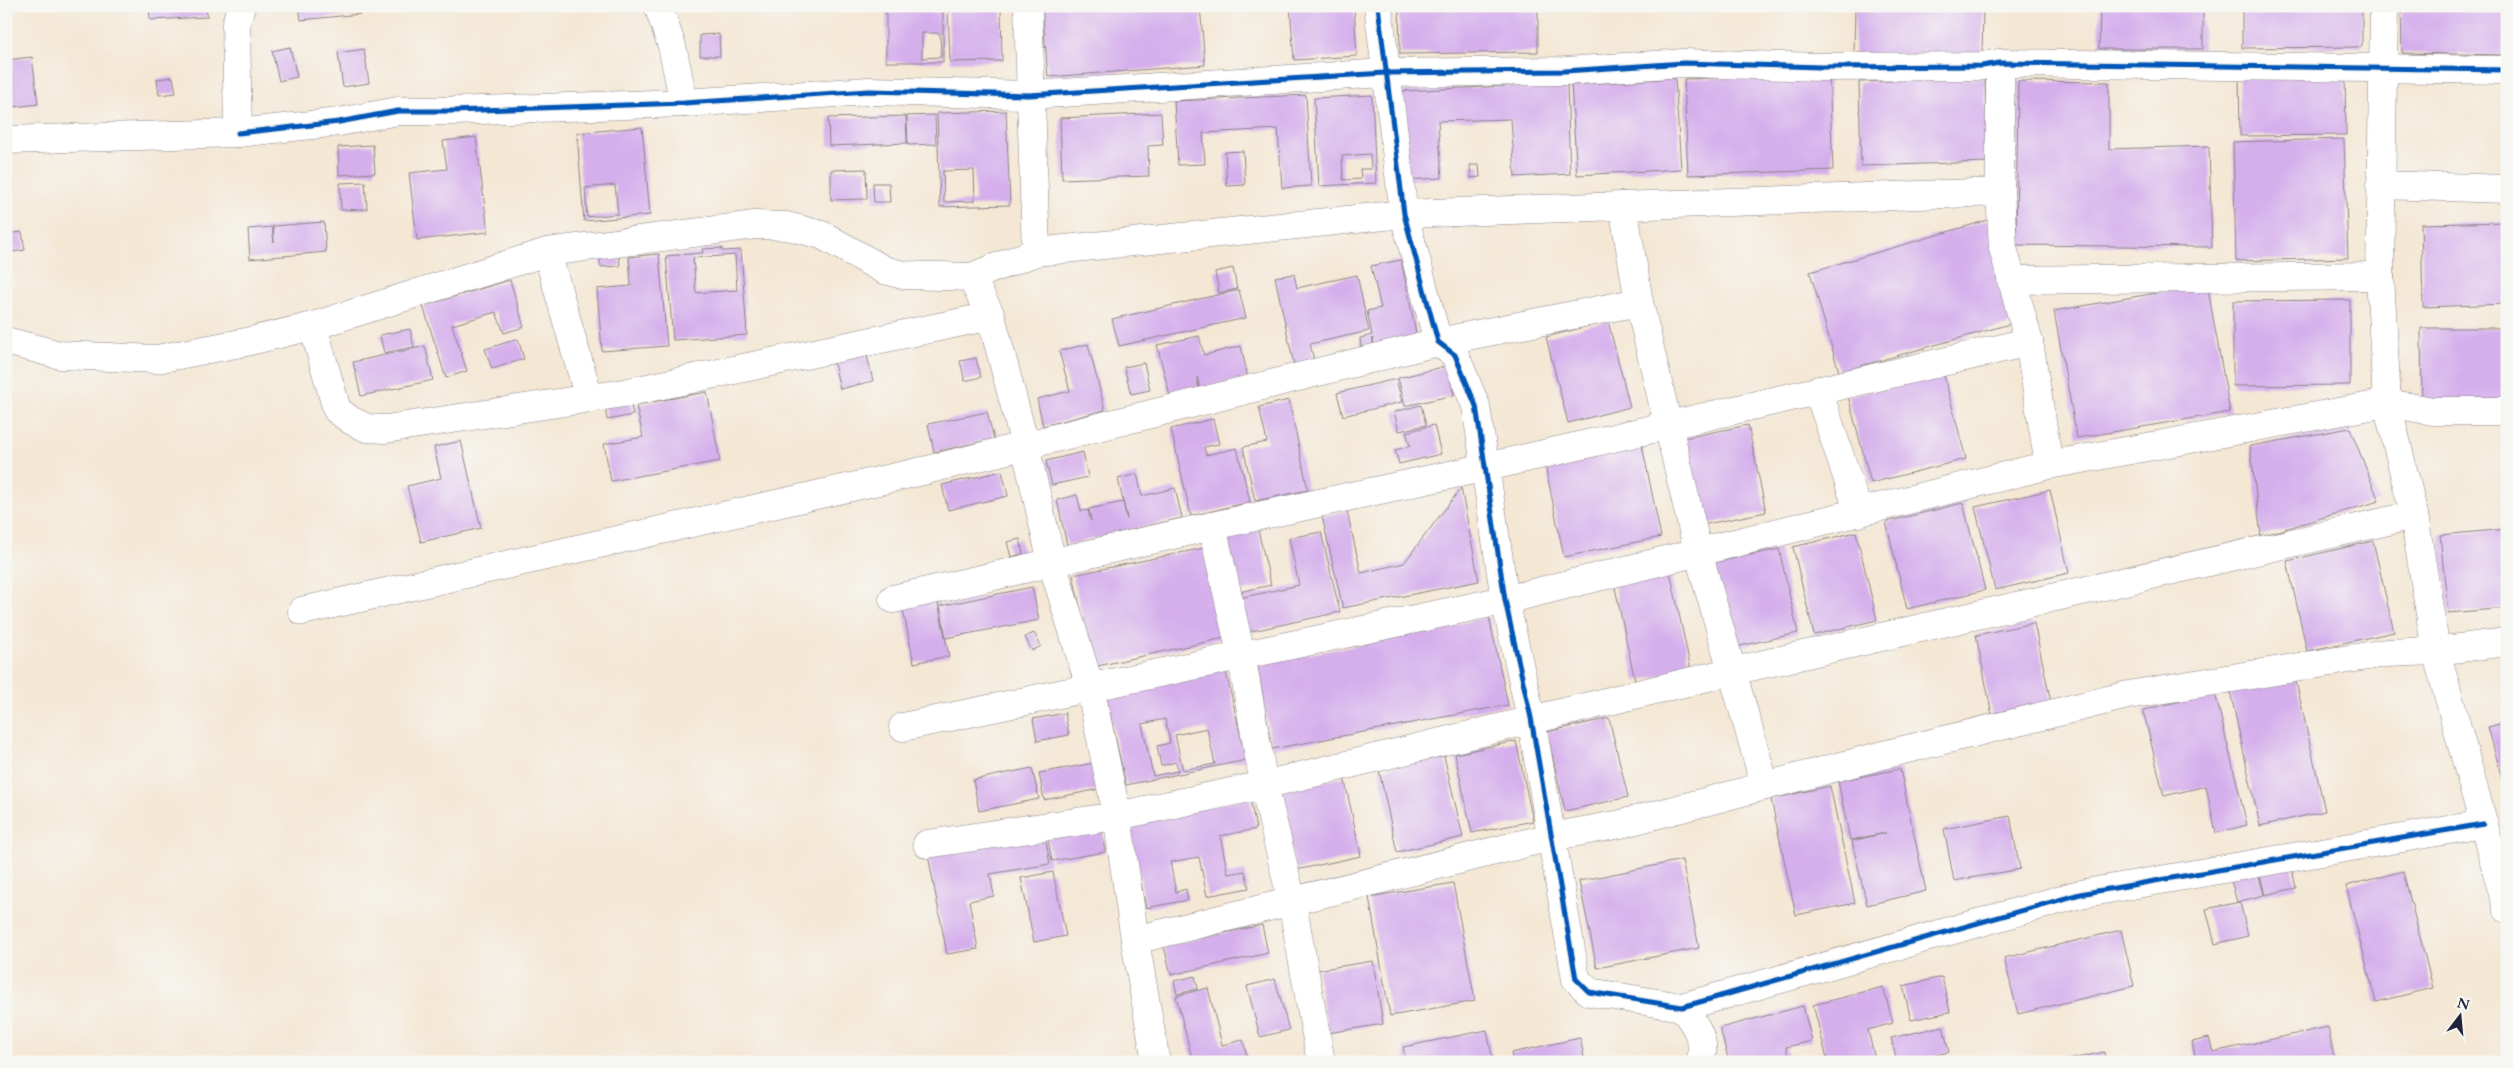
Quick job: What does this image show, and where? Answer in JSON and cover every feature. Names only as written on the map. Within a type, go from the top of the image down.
[{"type":"street","points":[[238,133],[236,24],[241,6]]},
{"type":"street","points":[[658,6],[672,46],[684,103]]},
{"type":"street","points":[[1028,6],[1029,95],[1036,252]]},
{"type":"street","points":[[1378,6],[1404,214],[1438,342],[1455,355],[1476,406],[1487,467],[1505,600],[1531,718],[1576,979],[1589,992],[1682,1007],[2080,894],[2483,824]]},
{"type":"street","points":[[2384,6],[2380,276],[2387,403],[2414,516],[2436,651],[2507,909]]},
{"type":"street","points":[[6,140],[238,133],[339,122],[398,110],[453,111],[684,103],[869,91],[1029,95],[1385,73],[1565,71],[1684,63],[1821,67],[1982,66],[2000,63],[2384,70],[2507,70]]},
{"type":"street","points":[[2000,63],[2000,192],[2003,248],[2029,342],[2049,465]]},
{"type":"street","points":[[2380,185],[2507,189]]},
{"type":"street","points":[[6,341],[60,355],[157,359],[246,342],[312,326],[547,252],[755,225],[786,226],[822,236],[884,270],[903,275],[970,277],[1036,252],[1404,214],[2000,192]]},
{"type":"street","points":[[1623,206],[1639,302],[1698,552],[1765,786]]},
{"type":"street","points":[[547,252],[589,398]]},
{"type":"street","points":[[2011,280],[2380,276]]},
{"type":"street","points":[[970,277],[992,316],[1025,445],[1052,563],[1090,687],[1118,816],[1156,1062]]},
{"type":"street","points":[[302,611],[1025,445],[1438,342],[1639,302]]},
{"type":"street","points":[[312,326],[338,410],[367,428],[386,429],[624,393],[992,316]]},
{"type":"street","points":[[893,599],[1212,526],[1487,467],[2029,342]]},
{"type":"street","points":[[1818,390],[1859,513]]},
{"type":"street","points":[[903,727],[1241,654],[1505,600],[2049,465],[2387,403],[2433,411],[2507,411]]},
{"type":"street","points":[[927,844],[1118,816],[1264,785],[1531,718],[2414,516]]},
{"type":"street","points":[[1212,526],[1241,654],[1264,785],[1292,902],[1321,1062]]},
{"type":"street","points":[[1136,940],[1551,837],[1621,824],[2128,695],[2386,653],[2436,651],[2507,642]]},
{"type":"street","points":[[1682,1007],[1699,1029],[1702,1056],[1700,1062]]},
{"type":"building","points":[[149,6],[206,6],[207,17],[150,20]]},
{"type":"building","points":[[299,6],[359,6],[360,14],[301,20]]},
{"type":"building","points":[[886,6],[943,6],[943,62],[886,62]],"holes":[[[922,33],[940,33],[941,57],[922,58]]]},
{"type":"building","points":[[948,6],[1001,6],[1002,61],[950,62]]},
{"type":"building","points":[[1042,6],[1200,6],[1205,65],[1048,77]]},
{"type":"building","points":[[1290,6],[1354,6],[1357,56],[1294,60]]},
{"type":"building","points":[[1399,6],[1538,6],[1538,52],[1400,54]]},
{"type":"building","points":[[1855,6],[1983,6],[1982,59],[1854,55]]},
{"type":"building","points":[[2100,6],[2203,6],[2203,49],[2099,49]]},
{"type":"building","points":[[2242,6],[2362,6],[2362,47],[2242,48]]},
{"type":"building","points":[[2401,6],[2507,6],[2507,55],[2402,53]]},
{"type":"building","points":[[719,34],[720,56],[700,56],[700,35]]},
{"type":"building","points":[[290,47],[297,77],[279,81],[272,51]]},
{"type":"building","points":[[364,49],[369,83],[343,87],[338,53]]},
{"type":"building","points":[[32,57],[38,104],[6,108],[6,60]]},
{"type":"building","points":[[1829,74],[1833,170],[1688,175],[1684,79]]},
{"type":"building","points":[[2239,76],[2345,76],[2346,135],[2240,136]]},
{"type":"building","points":[[173,77],[176,93],[159,95],[157,79]]},
{"type":"building","points":[[1675,78],[1681,169],[1577,175],[1571,85]]},
{"type":"building","points":[[1985,78],[1988,162],[1861,166],[1859,82]]},
{"type":"building","points":[[2018,81],[2109,82],[2109,149],[2209,146],[2212,247],[2016,245]]},
{"type":"building","points":[[1567,83],[1570,174],[1515,177],[1511,119],[1438,121],[1442,178],[1405,180],[1402,91]]},
{"type":"building","points":[[1306,95],[1311,186],[1282,188],[1278,129],[1203,133],[1205,164],[1178,165],[1174,101]]},
{"type":"building","points":[[1372,95],[1376,183],[1319,186],[1314,98]],"holes":[[[1370,154],[1371,169],[1360,169],[1361,179],[1343,180],[1342,156]]]},
{"type":"building","points":[[1006,111],[1010,205],[940,207],[937,113]],"holes":[[[974,170],[975,201],[944,202],[943,171]]]},
{"type":"building","points":[[1161,113],[1163,145],[1148,146],[1149,176],[1062,179],[1060,118]]},
{"type":"building","points":[[935,115],[936,144],[908,145],[907,116]]},
{"type":"building","points":[[906,116],[907,143],[829,146],[828,118]]},
{"type":"building","points":[[642,127],[650,215],[584,221],[577,133]],"holes":[[[615,185],[618,214],[587,217],[585,188]]]},
{"type":"building","points":[[476,137],[488,232],[417,240],[409,173],[447,169],[443,141]]},
{"type":"building","points":[[2344,139],[2348,258],[2236,261],[2233,142]]},
{"type":"building","points":[[373,145],[375,173],[339,175],[338,147]]},
{"type":"building","points":[[1243,151],[1245,185],[1227,186],[1225,152]]},
{"type":"building","points":[[1470,165],[1479,165],[1480,177],[1471,178]]},
{"type":"building","points":[[866,169],[867,199],[831,200],[831,170]]},
{"type":"building","points":[[365,182],[367,209],[341,210],[340,183]]},
{"type":"building","points":[[873,183],[889,183],[890,202],[874,202]]},
{"type":"building","points":[[1988,220],[2017,322],[1839,372],[1810,272]]},
{"type":"building","points":[[324,222],[326,252],[250,259],[248,229],[272,227],[274,242],[273,226]]},
{"type":"building","points":[[2507,222],[2507,304],[2423,307],[2421,224]]},
{"type":"building","points":[[22,232],[25,250],[6,253],[6,234]]},
{"type":"building","points":[[722,248],[722,251],[741,250],[747,335],[673,340],[666,256],[703,253],[702,249]],"holes":[[[735,255],[737,290],[696,293],[693,258]]]},
{"type":"building","points":[[619,254],[620,266],[601,267],[599,256]]},
{"type":"building","points":[[659,254],[667,346],[602,351],[597,289],[631,286],[629,257]]},
{"type":"building","points":[[1401,260],[1417,337],[1374,346],[1373,338],[1373,345],[1361,348],[1360,338],[1372,335],[1367,311],[1381,308],[1371,266]]},
{"type":"building","points":[[1233,268],[1237,289],[1219,293],[1215,272]]},
{"type":"building","points":[[1294,274],[1297,288],[1357,275],[1369,331],[1310,344],[1314,360],[1294,365],[1275,277]]},
{"type":"building","points":[[510,280],[524,327],[504,333],[496,312],[452,325],[467,371],[446,378],[423,306]]},
{"type":"building","points":[[2207,284],[2230,412],[2077,438],[2054,311]]},
{"type":"building","points":[[1239,290],[1246,318],[1119,346],[1112,319]]},
{"type":"building","points":[[2350,300],[2350,385],[2233,386],[2233,301]]},
{"type":"building","points":[[1608,321],[1630,407],[1568,423],[1546,337]]},
{"type":"building","points":[[2421,328],[2507,328],[2507,403],[2422,406]]},
{"type":"building","points":[[410,329],[414,347],[384,353],[380,335]]},
{"type":"building","points":[[1199,336],[1204,355],[1241,346],[1248,378],[1200,389],[1197,377],[1199,389],[1170,396],[1157,345]]},
{"type":"building","points":[[518,339],[524,359],[492,369],[485,349]]},
{"type":"building","points":[[1088,344],[1105,410],[1043,426],[1037,399],[1070,391],[1059,351]]},
{"type":"building","points":[[425,346],[433,380],[361,396],[353,362]]},
{"type":"building","points":[[866,351],[873,381],[840,389],[833,359]]},
{"type":"building","points":[[976,358],[981,377],[965,381],[960,361]]},
{"type":"building","points":[[1144,363],[1150,390],[1131,394],[1124,367]]},
{"type":"building","points":[[1447,366],[1454,395],[1405,406],[1398,378]]},
{"type":"building","points":[[1943,372],[1966,459],[1871,483],[1848,396]]},
{"type":"building","points":[[1396,379],[1402,402],[1343,416],[1337,393]]},
{"type":"building","points":[[707,392],[720,461],[611,481],[604,444],[643,437],[636,405]]},
{"type":"building","points":[[1289,400],[1308,490],[1255,501],[1243,447],[1267,442],[1259,407]]},
{"type":"building","points":[[630,401],[633,415],[607,420],[605,406]]},
{"type":"building","points":[[1421,405],[1426,425],[1399,431],[1394,412]]},
{"type":"building","points":[[987,412],[994,439],[934,452],[928,424]]},
{"type":"building","points":[[1213,419],[1219,444],[1204,447],[1206,455],[1237,448],[1250,502],[1191,516],[1171,429]]},
{"type":"building","points":[[1434,425],[1441,454],[1399,464],[1395,450],[1410,446],[1406,432]]},
{"type":"building","points":[[1748,425],[1766,512],[1702,525],[1684,438]]},
{"type":"building","points":[[2350,428],[2379,501],[2261,536],[2250,446]]},
{"type":"building","points":[[461,441],[481,528],[421,542],[407,486],[441,478],[434,447]]},
{"type":"building","points":[[1642,445],[1661,537],[1564,557],[1545,464]]},
{"type":"building","points":[[1083,452],[1088,477],[1052,485],[1046,461]]},
{"type":"building","points":[[1002,471],[1008,496],[948,510],[942,485]]},
{"type":"building","points":[[1137,474],[1142,496],[1175,488],[1182,518],[1067,545],[1057,500],[1077,495],[1081,511],[1088,510],[1091,521],[1089,509],[1123,502],[1127,519],[1118,479]]},
{"type":"building","points":[[1461,488],[1479,581],[1343,608],[1322,516],[1347,511],[1361,573],[1404,563]]},
{"type":"building","points":[[2050,490],[2069,573],[1995,590],[1975,507]]},
{"type":"building","points":[[1963,503],[1985,590],[1907,609],[1886,522]]},
{"type":"building","points":[[2507,529],[2507,608],[2448,613],[2440,535]]},
{"type":"building","points":[[1258,530],[1271,585],[1239,592],[1226,537]]},
{"type":"building","points":[[1321,532],[1340,612],[1248,632],[1240,598],[1299,585],[1289,538]]},
{"type":"building","points":[[1856,532],[1877,620],[1814,635],[1793,547]]},
{"type":"building","points":[[1020,539],[1023,554],[1011,557],[1007,542]]},
{"type":"building","points":[[2373,541],[2394,632],[2307,651],[2287,561]]},
{"type":"building","points":[[1204,548],[1224,638],[1093,667],[1073,575]]},
{"type":"building","points":[[1779,549],[1798,633],[1731,648],[1712,563]]},
{"type":"building","points":[[1670,571],[1691,670],[1635,681],[1614,583]]},
{"type":"building","points":[[1032,587],[1039,620],[946,638],[940,606]]},
{"type":"building","points":[[937,598],[949,656],[914,663],[902,605]]},
{"type":"building","points":[[1489,617],[1508,705],[1272,749],[1257,663],[1355,646]]},
{"type":"building","points":[[2034,623],[2052,707],[1993,720],[1976,635]]},
{"type":"building","points":[[1034,633],[1041,646],[1032,651],[1025,637]]},
{"type":"building","points":[[1225,667],[1246,760],[1126,785],[1106,696]],"holes":[[[1165,719],[1170,743],[1157,746],[1161,766],[1176,762],[1178,771],[1153,776],[1142,724]],[[1207,728],[1215,764],[1183,770],[1175,735]]]},
{"type":"building","points":[[2295,677],[2325,811],[2260,826],[2230,691]]},
{"type":"building","points":[[2215,693],[2247,825],[2216,833],[2206,786],[2164,796],[2143,710]]},
{"type":"building","points":[[1065,713],[1069,735],[1037,741],[1033,719]]},
{"type":"building","points":[[1609,718],[1628,797],[1565,811],[1547,732]]},
{"type":"building","points":[[2507,722],[2507,793],[2506,793],[2488,727]]},
{"type":"building","points":[[1516,741],[1533,821],[1472,833],[1455,754]]},
{"type":"building","points":[[1444,756],[1463,837],[1397,852],[1379,770]]},
{"type":"building","points":[[1100,762],[1105,788],[1044,800],[1039,773]]},
{"type":"building","points":[[1032,768],[1039,799],[979,811],[973,780]]},
{"type":"building","points":[[1900,769],[1926,891],[1867,905],[1852,841],[1886,833],[1850,840],[1838,781]]},
{"type":"building","points":[[1344,777],[1361,856],[1296,870],[1278,791]]},
{"type":"building","points":[[1830,786],[1855,903],[1796,915],[1771,799]]},
{"type":"building","points":[[1250,798],[1256,829],[1220,836],[1228,874],[1245,871],[1249,888],[1207,896],[1199,857],[1170,862],[1176,892],[1186,889],[1188,900],[1146,908],[1129,823]]},
{"type":"building","points":[[2010,816],[2020,869],[1954,881],[1944,829]]},
{"type":"building","points":[[1100,821],[1105,852],[1052,861],[1046,830]]},
{"type":"building","points":[[1044,830],[1050,864],[990,874],[994,896],[969,901],[978,949],[947,954],[927,850]]},
{"type":"building","points":[[1682,860],[1699,948],[1597,968],[1579,881]]},
{"type":"building","points":[[2291,864],[2296,888],[2265,895],[2259,871]]},
{"type":"building","points":[[2257,870],[2264,895],[2237,902],[2230,877]]},
{"type":"building","points":[[2403,871],[2433,988],[2376,1002],[2346,886]]},
{"type":"building","points":[[1053,872],[1066,936],[1034,942],[1021,878]]},
{"type":"building","points":[[1453,883],[1475,1001],[1390,1016],[1369,897]]},
{"type":"building","points":[[2240,902],[2248,936],[2215,944],[2206,909]]},
{"type":"building","points":[[1262,925],[1268,953],[1171,975],[1164,946]]},
{"type":"building","points":[[2121,930],[2134,986],[2018,1014],[2004,958]]},
{"type":"building","points":[[1373,961],[1383,1024],[1328,1033],[1317,970]]},
{"type":"building","points":[[1195,976],[1198,989],[1177,994],[1174,981]]},
{"type":"building","points":[[1942,977],[1950,1012],[1911,1020],[1903,986]]},
{"type":"building","points":[[1275,979],[1289,1030],[1260,1037],[1247,986]]},
{"type":"building","points":[[1883,987],[1893,1023],[1868,1030],[1875,1059],[1864,1062],[1828,1062],[1813,1005]]},
{"type":"building","points":[[1208,988],[1222,1045],[1243,1040],[1247,1056],[1223,1062],[1193,1062],[1176,996]]},
{"type":"building","points":[[1803,1006],[1812,1041],[1786,1047],[1790,1062],[1729,1062],[1720,1028]]},
{"type":"building","points":[[1943,1026],[1949,1052],[1909,1062],[1897,1062],[1891,1038]]},
{"type":"building","points":[[2328,1027],[2335,1062],[2172,1062],[2195,1056],[2192,1042],[2209,1038],[2213,1052]]},
{"type":"building","points":[[1487,1030],[1493,1062],[1406,1062],[1403,1047]]},
{"type":"building","points":[[1580,1038],[1585,1062],[1513,1062],[1511,1053]]},
{"type":"building","points":[[2104,1052],[2106,1062],[2063,1062],[2063,1061]]},
{"type":"cycle path","points":[[1378,6],[1404,214],[1438,342],[1455,355],[1476,406],[1505,600],[1531,718],[1576,979],[1589,992],[1682,1007],[2080,894],[2483,824]]},
{"type":"cycle path","points":[[238,133],[339,122],[398,111],[453,111],[684,103],[869,91],[1029,95],[1385,73],[1565,71],[1684,63],[1821,67],[1982,66],[2000,63],[2507,70]]}]
